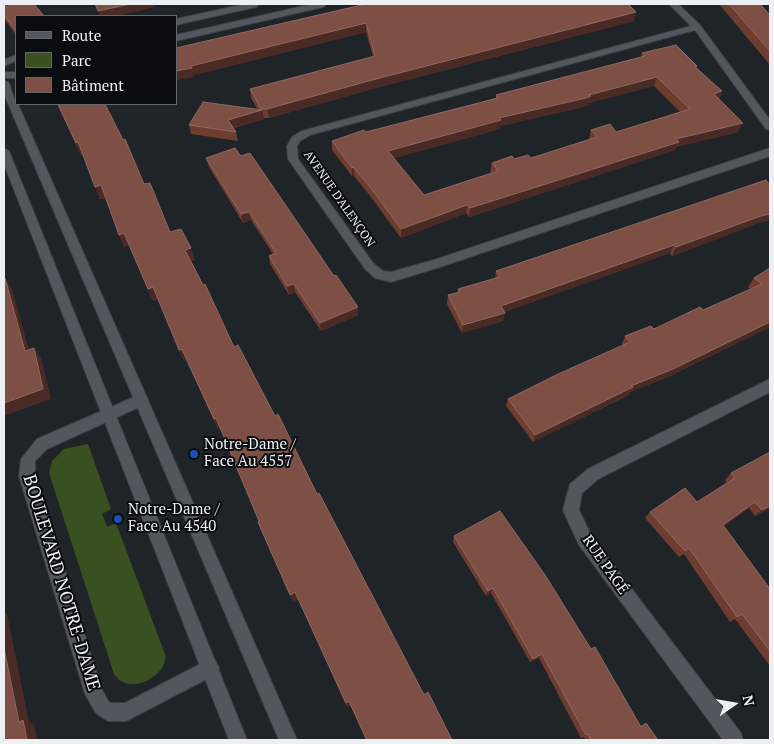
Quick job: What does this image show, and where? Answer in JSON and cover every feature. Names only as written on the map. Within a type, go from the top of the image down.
[{"type":"street","points":[[178,22],[256,4]]},
{"type":"street","points":[[178,38],[323,4]]},
{"type":"street","points":[[673,4],[697,27],[770,127]]},
{"type":"street","name":"AVENUE D'ALENÇON","points":[[697,27],[306,133],[296,139],[292,146],[293,160],[369,266],[379,275],[391,277],[446,261],[770,152]]},
{"type":"street","points":[[4,83],[288,740]]},
{"type":"street","points":[[4,151],[238,740]]},
{"type":"street","name":"RUE PAGÉ","points":[[734,740],[584,540],[571,510],[575,489],[593,474],[770,385]]},
{"type":"street","name":"BOULEVARD NOTRE-DAME","points":[[141,400],[42,444],[28,459],[26,470],[97,702],[108,712],[126,712],[210,668]]},
{"type":"green space","points":[[88,444],[111,509],[102,514],[107,527],[116,523],[166,657],[163,667],[157,674],[147,681],[136,684],[127,684],[119,680],[114,674],[49,473],[52,461],[64,449]]},
{"type":"building","points":[[4,4],[34,4],[43,15],[15,15],[15,30],[4,15]]},
{"type":"building","points":[[95,4],[130,4],[98,11]]},
{"type":"building","points":[[366,4],[628,4],[636,12],[267,109],[261,109],[250,89],[375,56],[366,23],[178,71],[178,48]]},
{"type":"building","points":[[729,4],[760,4],[770,15],[770,51]]},
{"type":"building","points":[[676,45],[697,66],[695,67],[722,91],[714,94],[743,123],[676,139],[679,142],[470,208],[467,205],[401,229],[371,188],[352,168],[332,141],[364,130],[366,132],[498,98],[496,95],[645,56],[642,53]],"holes":[[[657,77],[690,109],[616,132],[610,124],[591,130],[597,137],[531,158],[528,155],[514,159],[512,156],[492,163],[498,171],[424,195],[388,151],[501,120],[499,118],[586,98],[591,96],[589,95]]]},
{"type":"building","points":[[203,102],[262,110],[228,120],[236,132],[189,125]]},
{"type":"building","points":[[58,105],[106,105],[123,140],[125,139],[144,184],[150,183],[170,232],[181,229],[191,248],[185,250],[203,285],[205,284],[234,347],[238,345],[275,416],[278,414],[317,494],[319,493],[424,695],[428,692],[452,740],[367,740],[349,701],[346,703],[295,592],[290,595],[216,418],[214,419],[182,349],[179,350],[153,287],[148,289],[124,233],[119,235],[101,185],[95,187],[78,142],[76,143]]},
{"type":"building","points":[[235,148],[241,156],[250,153],[334,276],[336,275],[358,307],[320,323],[294,284],[287,286],[269,256],[276,253],[249,212],[241,214],[206,158]]},
{"type":"building","points":[[766,180],[770,185],[770,214],[676,247],[674,245],[501,306],[505,313],[463,325],[448,295],[460,292],[458,289],[500,277],[496,271]]},
{"type":"building","points":[[770,268],[770,322],[673,369],[631,386],[633,387],[535,435],[508,399],[630,342],[625,336],[651,326],[654,329],[700,307],[703,310],[762,284],[754,278]]},
{"type":"building","points":[[4,278],[25,351],[34,348],[43,389],[4,403]]},
{"type":"building","points":[[770,452],[770,506],[762,510],[755,502],[723,525],[770,589],[770,651],[742,614],[737,617],[689,548],[685,551],[650,512],[685,488],[697,502],[735,478],[731,473]]},
{"type":"building","points":[[500,511],[545,575],[591,649],[595,647],[641,727],[646,723],[658,740],[591,740],[588,734],[586,735],[542,654],[533,659],[493,588],[488,591],[454,536]]},
{"type":"building","points":[[4,648],[19,722],[23,720],[27,740],[4,740]]},
{"type":"place","name":"Notre-Dame / Face Au 4557","points":[[194,454]]},
{"type":"place","name":"Notre-Dame / Face Au 4540","points":[[118,519]]}]
